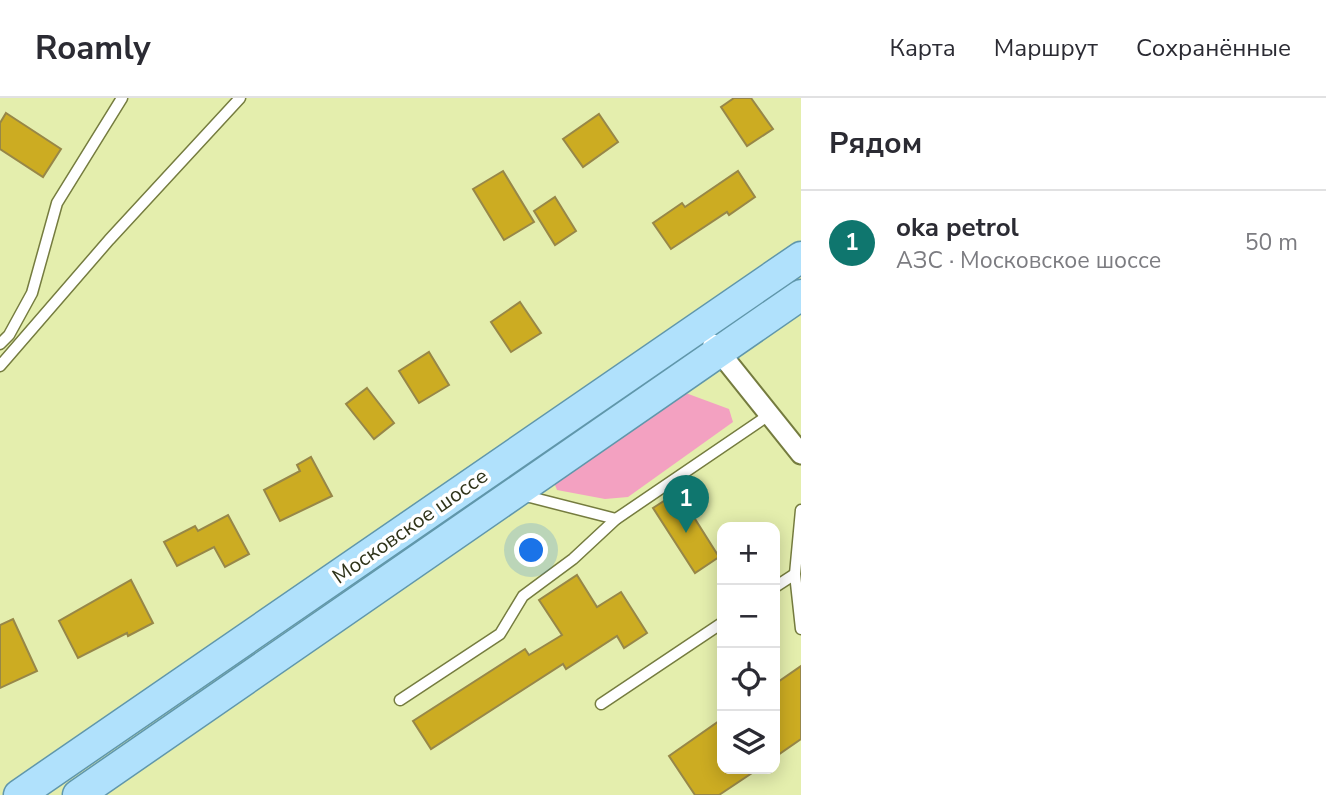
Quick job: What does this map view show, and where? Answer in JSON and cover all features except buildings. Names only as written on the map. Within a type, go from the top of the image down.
[{"type":"main road","name":"Московское шоссе","points":[[19,795],[801,257]]},
{"type":"main road","name":"Московское шоссе","points":[[78,795],[801,295]]},
{"type":"street","points":[[700,326],[801,454]]},
{"type":"lane","points":[[0,344],[9,335],[32,293],[57,204],[122,98]]},
{"type":"lane","points":[[0,366],[109,240],[240,98]]},
{"type":"lane","points":[[400,700],[500,634],[523,596],[573,559],[616,519],[769,415]]},
{"type":"lane","points":[[515,493],[616,519]]},
{"type":"lane","points":[[801,510],[795,574],[801,629]]},
{"type":"lane","points":[[778,585],[795,574]]},
{"type":"lane","points":[[601,704],[717,626]]},
{"type":"shaded area","points":[[683,392],[729,409],[733,422],[628,497],[605,499],[557,490],[553,480]]},
{"type":"place","name":"oka petrol","points":[[686,533]]}]
